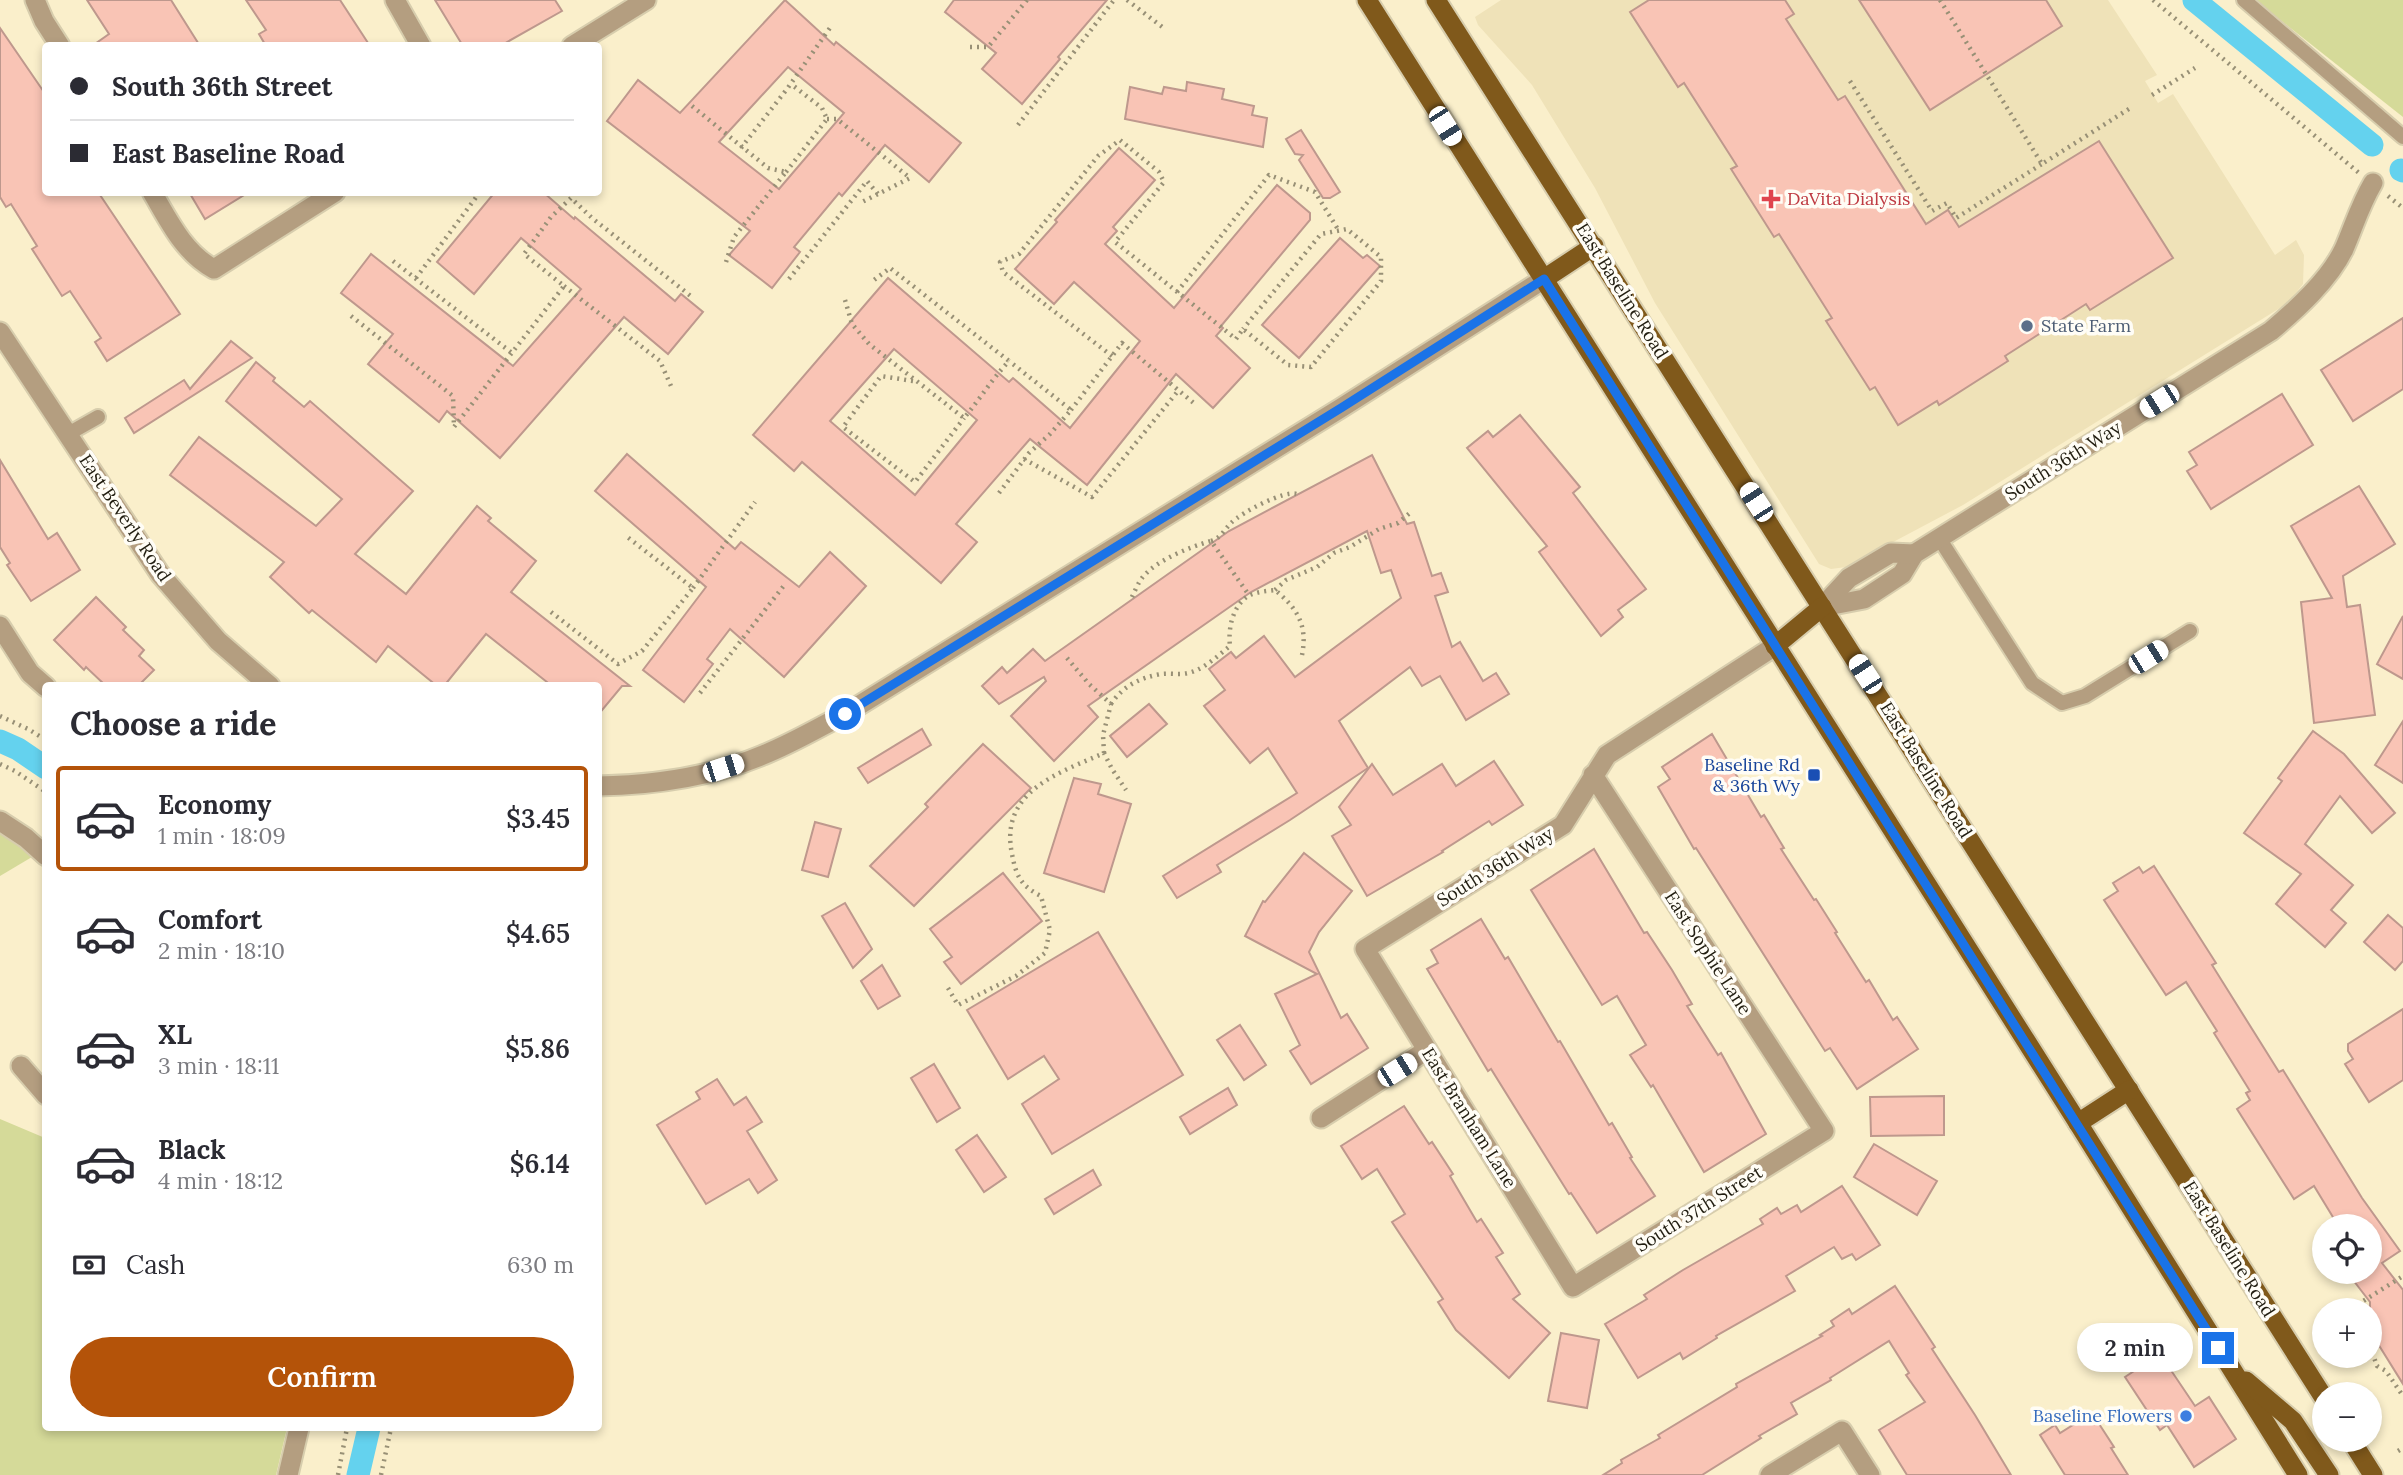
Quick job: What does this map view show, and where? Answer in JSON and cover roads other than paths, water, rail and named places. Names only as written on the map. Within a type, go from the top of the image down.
[{"type":"main road","points":[[1367,0],[2298,1475]]},
{"type":"main road","name":"East Baseline Road","points":[[1436,0],[2314,1382]]},
{"type":"main road","points":[[1544,279],[1594,246]]},
{"type":"main road","points":[[1775,646],[1822,607]]},
{"type":"main road","points":[[2078,1123],[2129,1090]]},
{"type":"main road","points":[[2232,1369],[2293,1421],[2329,1475]]},
{"type":"main road","points":[[2359,1452],[2373,1475]]},
{"type":"street","points":[[35,0],[57,42]]},
{"type":"street","points":[[395,0],[419,42]]},
{"type":"street","points":[[578,42],[646,0]]},
{"type":"street","name":"South 36th Way","points":[[1822,607],[1849,578],[1891,553],[1914,554],[2271,331],[2306,301],[2343,251],[2360,205],[2373,184]]},
{"type":"street","points":[[154,196],[185,246],[199,261],[214,269],[329,196]]},
{"type":"street","points":[[602,786],[635,786],[703,775],[763,755],[845,714],[1341,408],[1544,279]]},
{"type":"street","name":"East Beverly Road","points":[[0,332],[160,573],[218,641],[265,682]]},
{"type":"street","points":[[0,626],[30,673],[42,684]]},
{"type":"street","name":"South 36th Way","points":[[1365,949],[1563,825],[1607,755],[1775,646]]},
{"type":"street","name":"East Sophie Lane","points":[[1593,775],[1824,1131]]},
{"type":"street","points":[[0,821],[42,852]]},
{"type":"street","name":"East Branham Lane","points":[[1365,949],[1573,1287]]},
{"type":"street","points":[[1321,1118],[1427,1050]]},
{"type":"street","points":[[22,1066],[42,1090]]},
{"type":"street","name":"South 37th Street","points":[[1573,1287],[1824,1131]]},
{"type":"street","points":[[288,1475],[298,1431]]},
{"type":"street","points":[[1770,1475],[1842,1431],[1870,1475]]},
{"type":"lane","points":[[2244,0],[2403,137]]},
{"type":"lane","points":[[68,434],[98,417]]},
{"type":"lane","points":[[1939,538],[2032,683],[2062,703],[2085,696],[2190,631]]},
{"type":"waterway","points":[[2194,0],[2372,145]]},
{"type":"waterway","points":[[0,741],[42,765]]},
{"type":"waterway","points":[[358,1475],[368,1431]]},
{"type":"place","name":"DaVita Dialysis","points":[[1771,199]]},
{"type":"place","name":"State Farm","points":[[2027,326]]},
{"type":"place","name":"Baseline Rd & 36th Wy","points":[[1814,775]]},
{"type":"place","name":"Baseline Flowers","points":[[2186,1416]]}]
